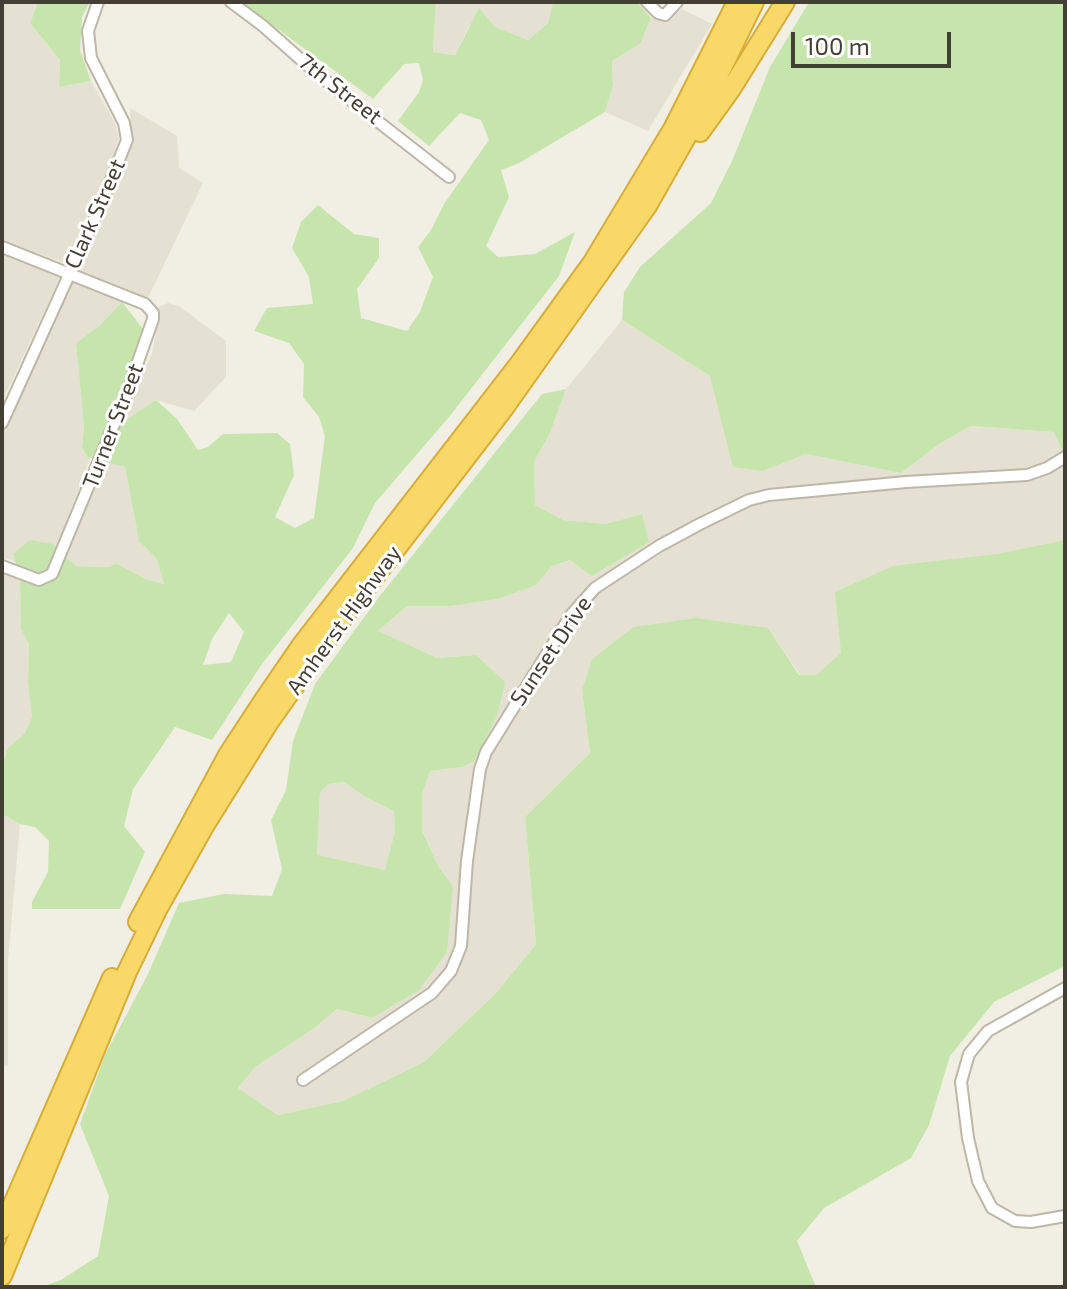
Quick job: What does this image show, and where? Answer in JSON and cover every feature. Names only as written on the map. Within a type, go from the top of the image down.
[{"type":"highway","name":"Amherst Highway","points":[[2,1229],[131,936],[228,755],[301,646],[529,352],[585,273],[637,192],[711,57],[734,2]]},
{"type":"highway","name":"Amherst Highway","points":[[2,1276],[127,972],[203,828],[269,722],[332,632],[504,408],[647,206],[702,109],[754,2]]},
{"type":"highway","points":[[647,206],[731,89],[785,2]]},
{"type":"street","name":"Clark Street","points":[[2,423],[4,410],[70,272],[127,140],[124,123],[91,58],[88,31],[98,2]]},
{"type":"street","name":"7th Street","points":[[231,2],[449,177]]},
{"type":"street","points":[[647,2],[658,13],[665,15],[677,2]]},
{"type":"street","name":"Turner Street","points":[[2,247],[145,304],[153,313],[127,393],[52,574],[39,580],[2,566]]},
{"type":"street","name":"Sunset Drive","points":[[303,1080],[432,993],[451,971],[461,946],[467,861],[480,769],[486,752],[571,615],[595,588],[647,553],[749,500],[769,495],[906,482],[1027,475],[1065,457]]},
{"type":"street","points":[[1065,988],[988,1031],[969,1054],[961,1082],[965,1125],[978,1181],[992,1208],[1015,1221],[1031,1222],[1065,1216]]},
{"type":"shaded area","points":[[2,2],[38,2],[30,23],[60,60],[59,87],[91,81],[114,121],[119,138],[107,173],[65,263],[2,241]]},
{"type":"shaded area","points":[[436,2],[553,2],[548,23],[528,40],[495,27],[469,26],[455,55],[433,52]]},
{"type":"shaded area","points":[[682,9],[712,24],[648,131],[605,112],[613,85],[612,61],[640,44],[651,18],[662,21]]},
{"type":"shaded area","points":[[130,108],[177,136],[179,168],[203,183],[148,298],[76,270],[131,141]]},
{"type":"shaded area","points":[[2,254],[60,277],[2,402]]},
{"type":"shaded area","points":[[73,276],[122,302],[99,326],[76,343],[84,426],[82,448],[90,458],[57,547],[53,544],[13,554],[15,561],[2,558],[2,434]]},
{"type":"shaded area","points":[[168,303],[179,306],[226,341],[226,377],[194,411],[156,400],[127,419],[125,414],[153,351],[159,307]]},
{"type":"shaded area","points":[[622,320],[710,376],[763,471],[806,454],[901,473],[939,444],[971,426],[1054,432],[1065,456],[1065,540],[996,554],[841,653],[817,675],[800,675],[768,628],[633,627],[592,659],[582,690],[590,753],[525,817],[536,944],[497,992],[424,1062],[343,1101],[278,1115],[238,1088],[255,1067],[313,1029],[337,1009],[372,1018],[453,886],[438,866],[422,829],[422,794],[430,771],[462,767],[476,655],[437,658],[377,632],[407,606],[449,606],[536,585],[552,566],[571,560],[642,514],[605,524],[563,520],[535,505],[534,462],[550,433],[566,389]]},
{"type":"shaded area","points":[[103,461],[125,467],[139,541],[157,559],[164,584],[145,579],[116,563],[109,567],[76,566],[64,554]]},
{"type":"shaded area","points":[[2,573],[20,579],[21,628],[29,644],[28,684],[32,717],[25,733],[8,748],[2,765]]},
{"type":"shaded area","points":[[344,782],[394,811],[395,831],[386,870],[317,856],[320,793],[328,784]]},
{"type":"shaded area","points":[[2,814],[20,824],[8,959],[8,1066],[2,1066]]},
{"type":"green space","points":[[38,2],[90,2],[82,17],[80,50],[91,81],[59,87],[60,60],[30,23]]},
{"type":"green space","points":[[241,2],[436,2],[433,52],[455,55],[479,8],[495,27],[528,40],[548,23],[553,2],[637,2],[651,18],[640,44],[612,61],[613,85],[605,112],[519,163],[501,170],[509,197],[486,246],[498,257],[535,254],[575,232],[559,276],[449,417],[375,503],[353,548],[262,664],[212,740],[175,727],[133,789],[124,826],[145,852],[120,909],[32,909],[32,902],[48,872],[49,841],[35,827],[20,824],[2,814],[2,765],[8,748],[25,733],[32,717],[28,684],[29,644],[21,629],[20,579],[13,554],[30,540],[53,544],[76,566],[109,567],[116,563],[145,579],[164,584],[157,559],[139,541],[125,467],[87,457],[82,448],[84,426],[76,343],[99,326],[122,302],[143,329],[118,394],[127,419],[156,400],[177,419],[198,450],[208,447],[223,434],[277,433],[290,444],[294,475],[275,517],[295,528],[314,518],[325,436],[319,417],[303,397],[304,364],[289,343],[254,331],[267,308],[313,304],[309,277],[292,248],[301,222],[318,205],[354,234],[379,238],[379,258],[357,289],[361,318],[407,331],[420,312],[433,277],[418,247],[489,140],[481,120],[460,113],[429,146],[398,121],[419,92],[423,80],[419,63],[404,64],[373,99]],"holes":[[[229,613],[244,632],[231,662],[203,665],[212,639]]]},
{"type":"green space","points":[[809,2],[1065,2],[1063,452],[1054,432],[971,426],[939,444],[901,473],[806,454],[763,471],[733,467],[710,376],[622,320],[624,292],[640,267],[711,203],[732,161],[770,67]]},
{"type":"green space","points":[[566,389],[550,433],[534,462],[535,505],[563,520],[605,524],[642,514],[649,542],[592,576],[570,560],[552,566],[536,585],[497,599],[449,606],[407,606],[378,631],[437,658],[476,655],[505,682],[497,716],[474,761],[462,767],[430,771],[422,794],[422,830],[438,866],[453,886],[447,952],[419,990],[372,1018],[337,1009],[313,1029],[255,1067],[238,1088],[278,1115],[343,1101],[424,1062],[497,992],[536,944],[525,817],[590,753],[582,690],[592,659],[633,627],[696,618],[768,628],[799,675],[816,675],[841,653],[835,592],[893,566],[996,554],[1065,540],[1065,966],[994,1002],[950,1056],[929,1125],[911,1158],[824,1208],[797,1241],[816,1287],[41,1287],[61,1280],[98,1256],[109,1196],[80,1124],[105,1055],[148,974],[179,903],[224,894],[272,896],[282,869],[271,820],[286,790],[293,741],[315,684],[379,597],[542,394]],"holes":[[[344,782],[394,811],[395,831],[385,870],[317,855],[320,793],[328,784]]]}]
